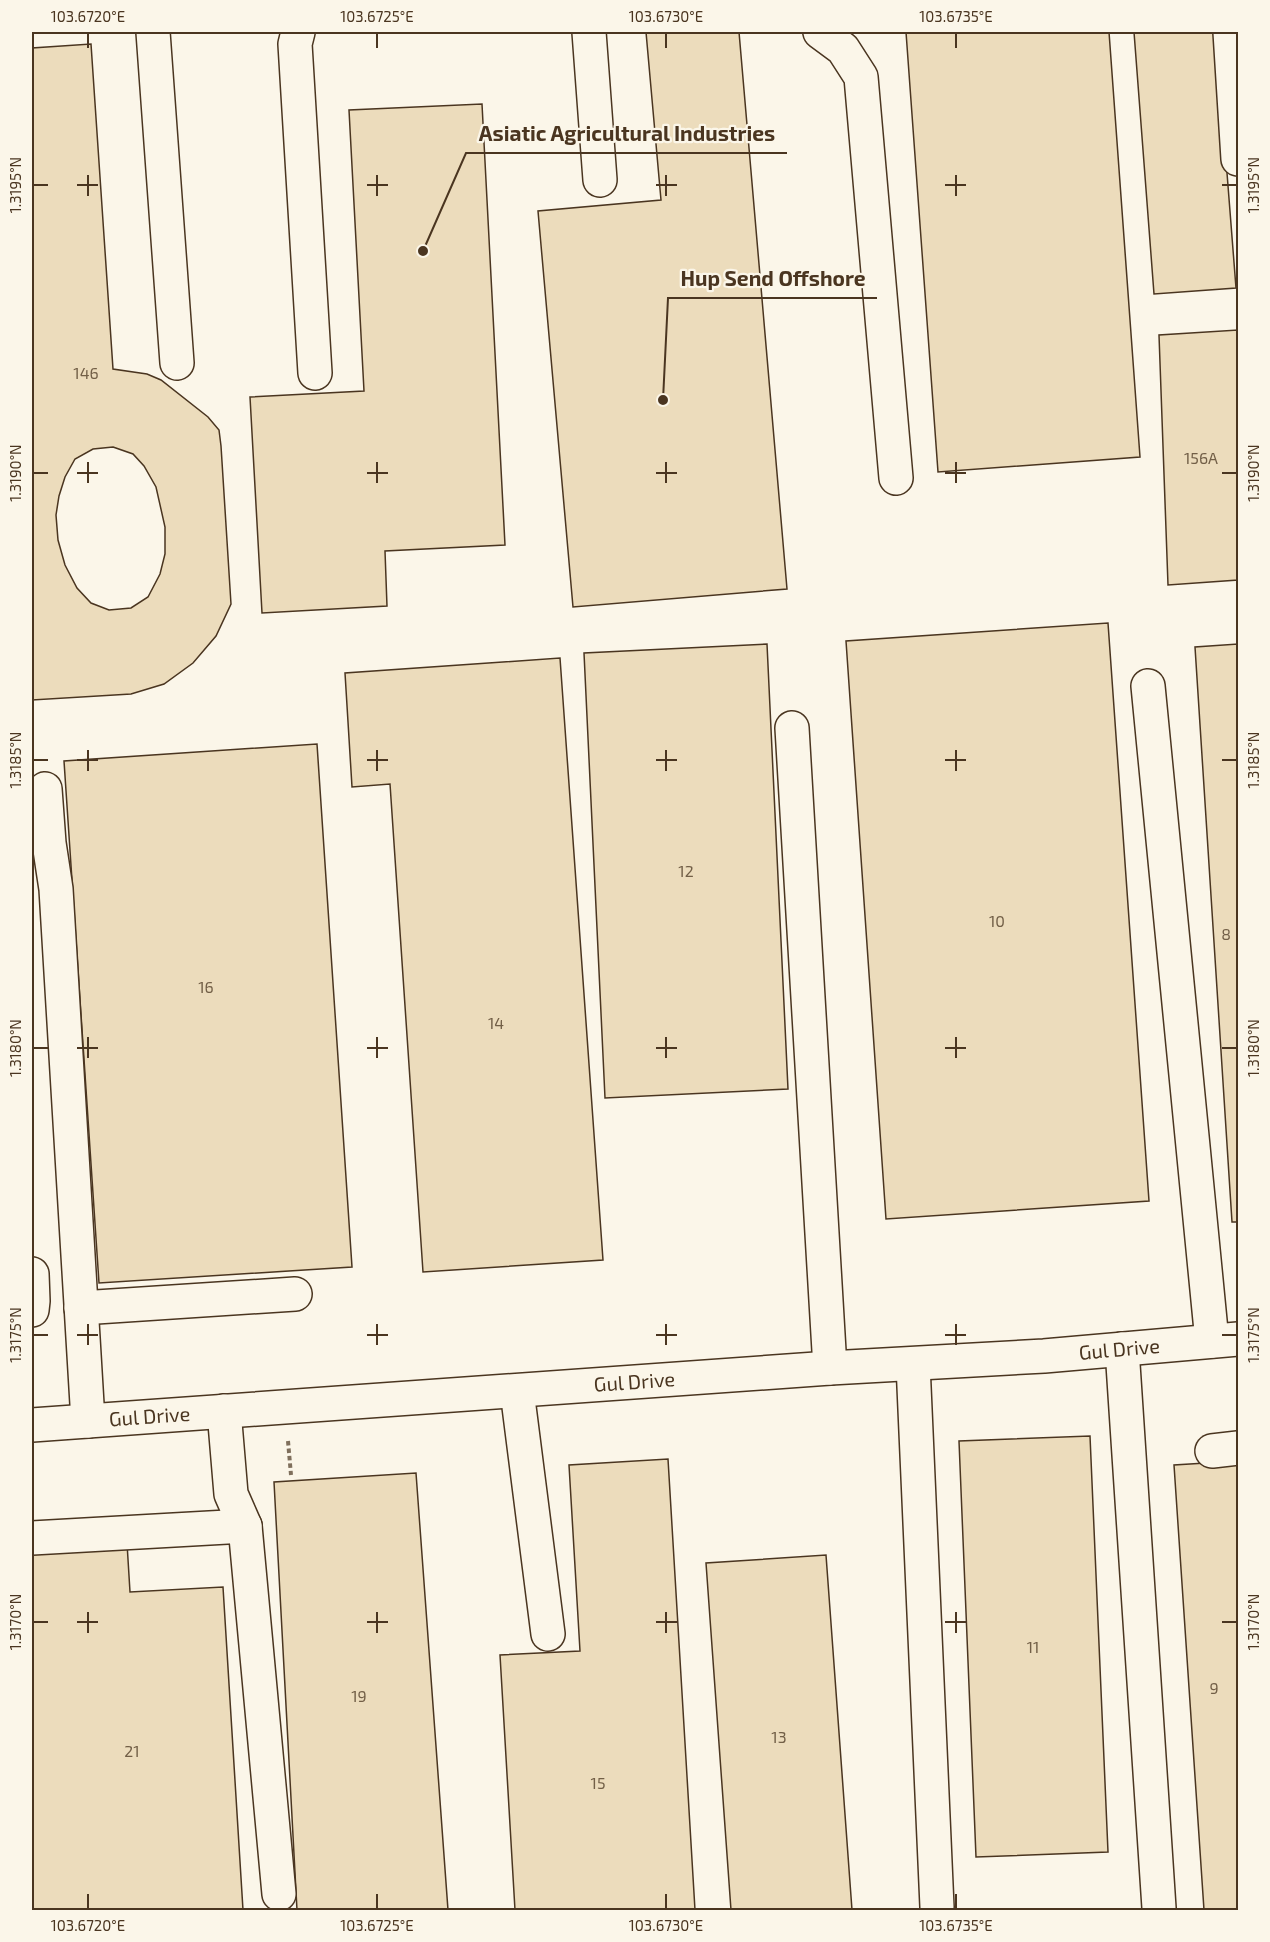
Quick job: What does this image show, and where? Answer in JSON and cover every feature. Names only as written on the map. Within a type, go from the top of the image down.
[{"type":"street","points":[[153,32],[177,363]]},
{"type":"street","points":[[298,32],[295,44],[315,373]]},
{"type":"street","points":[[589,32],[600,180]]},
{"type":"street","points":[[820,32],[843,49],[861,77],[896,478]]},
{"type":"street","points":[[1230,32],[1239,159]]},
{"type":"street","points":[[1148,686],[1225,1340]]},
{"type":"street","points":[[792,728],[830,1368]]},
{"type":"street","points":[[45,789],[49,843],[57,889],[88,1421]]},
{"type":"street","points":[[32,1274],[32,1310]]},
{"type":"street","points":[[81,1308],[295,1294]]},
{"type":"street","name":"Gul Drive","points":[[32,1425],[1225,1340]]},
{"type":"street","points":[[1122,1349],[1159,1908]]},
{"type":"street","points":[[913,1364],[937,1907]]},
{"type":"street","points":[[517,1391],[548,1634]]},
{"type":"street","points":[[224,1412],[231,1494],[244,1526],[279,1894]]},
{"type":"street","points":[[32,1538],[244,1526]]},
{"type":"building","points":[[646,32],[739,32],[787,589],[573,607],[538,211],[661,200]]},
{"type":"building","points":[[906,32],[1109,32],[1140,457],[938,472]]},
{"type":"building","points":[[1134,32],[1216,32],[1236,288],[1154,294]]},
{"type":"building","points":[[91,44],[113,369],[147,374],[161,380],[208,417],[219,430],[231,604],[216,636],[193,663],[164,684],[131,694],[32,700],[32,48]],"holes":[[[113,447],[133,454],[144,466],[156,487],[165,527],[165,554],[160,574],[148,597],[131,608],[109,610],[91,603],[77,588],[65,565],[58,540],[56,515],[65,477],[75,459],[93,449]]]},
{"type":"building","points":[[482,104],[505,545],[385,551],[387,606],[262,613],[250,397],[364,391],[349,110]]},
{"type":"building","points":[[1238,330],[1238,580],[1168,585],[1159,335]]},
{"type":"building","points":[[1108,623],[1149,1201],[886,1219],[846,641]]},
{"type":"building","points":[[767,644],[788,1089],[605,1098],[584,653]]},
{"type":"building","points":[[1238,644],[1238,1222],[1232,1222],[1195,647]]},
{"type":"building","points":[[560,658],[603,1260],[423,1272],[390,784],[352,787],[345,673]]},
{"type":"building","points":[[317,744],[352,1267],[99,1283],[64,761]]},
{"type":"building","points":[[1090,1436],[1108,1852],[976,1857],[959,1441]]},
{"type":"building","points":[[668,1459],[695,1910],[515,1910],[500,1655],[580,1651],[569,1465]]},
{"type":"building","points":[[1238,1461],[1238,1910],[1204,1910],[1174,1465]]},
{"type":"building","points":[[416,1473],[448,1910],[297,1910],[274,1482]]},
{"type":"building","points":[[127,1543],[130,1592],[223,1587],[243,1910],[32,1910],[32,1548]]},
{"type":"building","points":[[826,1555],[852,1910],[731,1910],[706,1563]]},
{"type":"place","name":"Asiatic Agricultural Industries","points":[[423,251]]},
{"type":"place","name":"Hup Send Offshore","points":[[663,400]]}]
